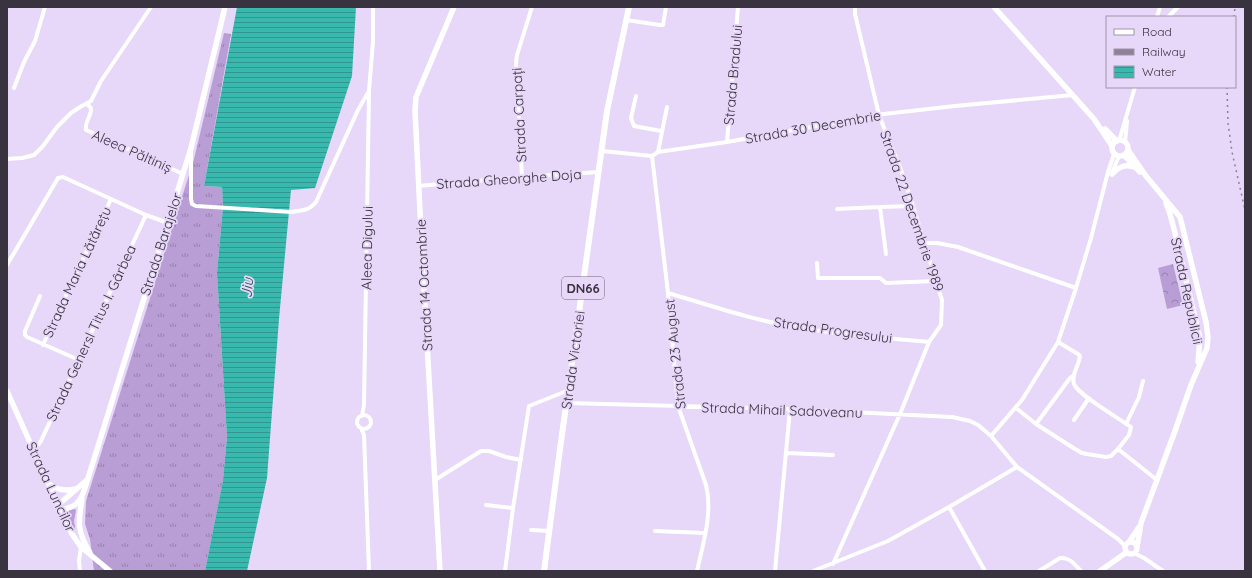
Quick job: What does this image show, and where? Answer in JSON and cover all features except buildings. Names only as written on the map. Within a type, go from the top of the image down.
[{"type":"main road","name":"Strada Barajelor","points":[[94,559],[82,537],[79,528],[82,497],[191,148],[225,7]]},
{"type":"main road","name":"Strada 14 Octombrie","points":[[440,571],[415,110],[416,97],[454,7]]},
{"type":"main road","name":"Strada Victoriei","points":[[544,571],[610,93],[629,7]]},
{"type":"main road","name":"Strada Republicii","points":[[994,7],[1094,119],[1112,146],[1113,152],[1146,176]]},
{"type":"main road","name":"Strada Republicii","points":[[1094,119],[1128,147],[1128,150],[1146,176],[1180,217],[1206,322],[1208,338],[1207,348],[1197,370]]},
{"type":"main road","points":[[1112,146],[1120,141]]},
{"type":"main road","points":[[1119,155],[1128,150]]},
{"type":"main road","points":[[1112,174],[1123,165],[1128,165],[1135,168]]},
{"type":"main road","name":"Strada Republicii","points":[[1164,198],[1174,229],[1200,339],[1197,370]]},
{"type":"main road","points":[[1174,229],[1183,227]]},
{"type":"main road","points":[[1126,546],[1130,554],[1136,549],[1141,523],[1197,370]]},
{"type":"main road","name":"Strada Luncilor","points":[[7,391],[72,534],[81,547],[110,571]]},
{"type":"main road","points":[[59,507],[75,489],[88,479]]},
{"type":"main road","points":[[48,483],[59,490],[75,489]]},
{"type":"main road","points":[[59,507],[71,508],[80,502],[82,497]]},
{"type":"main road","points":[[1100,571],[1111,564],[1126,546],[1141,523]]},
{"type":"main road","points":[[1126,546],[1133,542],[1136,549]]},
{"type":"street","points":[[14,88],[24,62],[35,41],[45,7]]},
{"type":"street","points":[[7,159],[22,158],[34,155],[43,146],[57,127],[71,113],[91,101],[101,81],[151,7]]},
{"type":"street","name":"Aleea Digului","points":[[362,416],[364,405],[369,91],[373,41],[373,7]]},
{"type":"street","name":"Strada Carpați","points":[[522,177],[516,62],[532,7]]},
{"type":"street","points":[[626,20],[660,26],[663,25],[666,7]]},
{"type":"street","name":"Strada Bradului","points":[[727,142],[738,7]]},
{"type":"street","name":"Strada 22 Decembrie 1989","points":[[833,564],[900,414],[930,342],[941,324],[942,300],[901,170],[879,115],[855,14],[855,7]]},
{"type":"street","points":[[1169,16],[1178,7]]},
{"type":"street","points":[[1120,141],[1135,88]]},
{"type":"street","name":"Aleea Digului","points":[[191,148],[190,179],[192,204],[196,206],[215,208],[292,212],[311,208],[316,202],[358,110],[369,91]]},
{"type":"street","name":"Strada 30 Decembrie","points":[[652,156],[658,152],[727,142],[879,115],[1074,95]]},
{"type":"street","points":[[636,96],[631,118],[634,126],[661,132]]},
{"type":"street","name":"Aleea Păltiniș","points":[[87,104],[92,110],[85,126],[86,130],[183,174]]},
{"type":"street","points":[[658,152],[667,107]]},
{"type":"street","points":[[602,151],[652,156]]},
{"type":"street","points":[[1106,180],[1112,174],[1119,155]]},
{"type":"street","points":[[991,436],[1022,400],[1058,342],[1076,288],[1106,180],[1119,155]]},
{"type":"street","name":"Strada 23 August","points":[[652,156],[668,293],[678,406],[708,493],[705,533],[697,571]]},
{"type":"street","name":"Strada Gheorghe Doja","points":[[418,186],[599,172]]},
{"type":"street","points":[[7,265],[60,177],[63,177],[146,215],[168,223]]},
{"type":"street","name":"Strada Maria Lătăreţu","points":[[43,345],[111,199]]},
{"type":"street","points":[[837,209],[913,206]]},
{"type":"street","points":[[880,207],[886,254]]},
{"type":"street","name":"Strada Genersl Titus I. Gârbea","points":[[34,450],[41,441],[146,215]]},
{"type":"street","points":[[925,243],[937,243],[958,247],[1076,288]]},
{"type":"street","points":[[817,263],[818,278],[880,278],[886,283],[936,281]]},
{"type":"street","name":"Strada Progresului","points":[[668,293],[796,327],[846,334],[930,342]]},
{"type":"street","points":[[40,296],[25,331],[25,335],[43,345],[79,360]]},
{"type":"street","points":[[1016,408],[1036,424],[1082,453],[1106,457],[1111,456],[1118,450],[1131,432],[1131,427],[1102,408],[1076,387],[1074,383],[1074,375],[1080,356],[1058,342]]},
{"type":"street","points":[[1036,424],[1070,378],[1074,375]]},
{"type":"street","points":[[1126,424],[1139,397],[1143,381]]},
{"type":"street","points":[[505,571],[529,406],[569,390]]},
{"type":"street","points":[[1074,420],[1089,398]]},
{"type":"street","name":"Strada Mihail Sadoveanu","points":[[567,403],[790,409],[952,417],[974,423],[991,436],[1017,467],[1126,546]]},
{"type":"street","name":"Aleea Digului","points":[[364,405],[368,417]]},
{"type":"street","points":[[775,571],[790,409]]},
{"type":"street","points":[[364,435],[371,423],[371,419],[365,415],[359,418],[358,425],[364,435],[369,571]]},
{"type":"street","points":[[360,428],[364,429],[370,426]]},
{"type":"street","points":[[1118,450],[1157,480]]},
{"type":"street","points":[[435,480],[481,451],[489,451],[521,460]]},
{"type":"street","points":[[787,453],[833,455]]},
{"type":"street","points":[[813,571],[888,541],[1017,467]]},
{"type":"street","points":[[486,505],[513,508]]},
{"type":"street","points":[[949,507],[982,563],[985,571]]},
{"type":"street","points":[[531,530],[550,531]]},
{"type":"street","points":[[655,531],[705,533]]},
{"type":"street","points":[[80,571],[79,561],[81,547]]},
{"type":"street","points":[[1136,549],[1144,558],[1163,571]]},
{"type":"street","points":[[1039,571],[1060,558],[1068,559],[1081,571]]},
{"type":"green space","points":[[224,33],[231,34],[204,186],[222,187],[223,207],[217,273],[227,437],[223,480],[205,571],[94,571],[90,539],[85,524],[86,501],[194,159]]},
{"type":"green space","points":[[1173,264],[1183,305],[1167,309],[1158,268]]},
{"type":"green space","points":[[74,509],[76,510],[74,530],[66,513],[67,511]]},
{"type":"water","name":"Jiu","points":[[237,7],[356,7],[352,76],[315,188],[291,190],[279,319],[267,478],[247,571],[205,571],[223,480],[227,437],[217,273],[223,207],[222,187],[204,186]]},
{"type":"railway","points":[[1234,16],[1235,7]]},
{"type":"railway","points":[[1227,88],[1228,123],[1232,152],[1245,210]]}]
